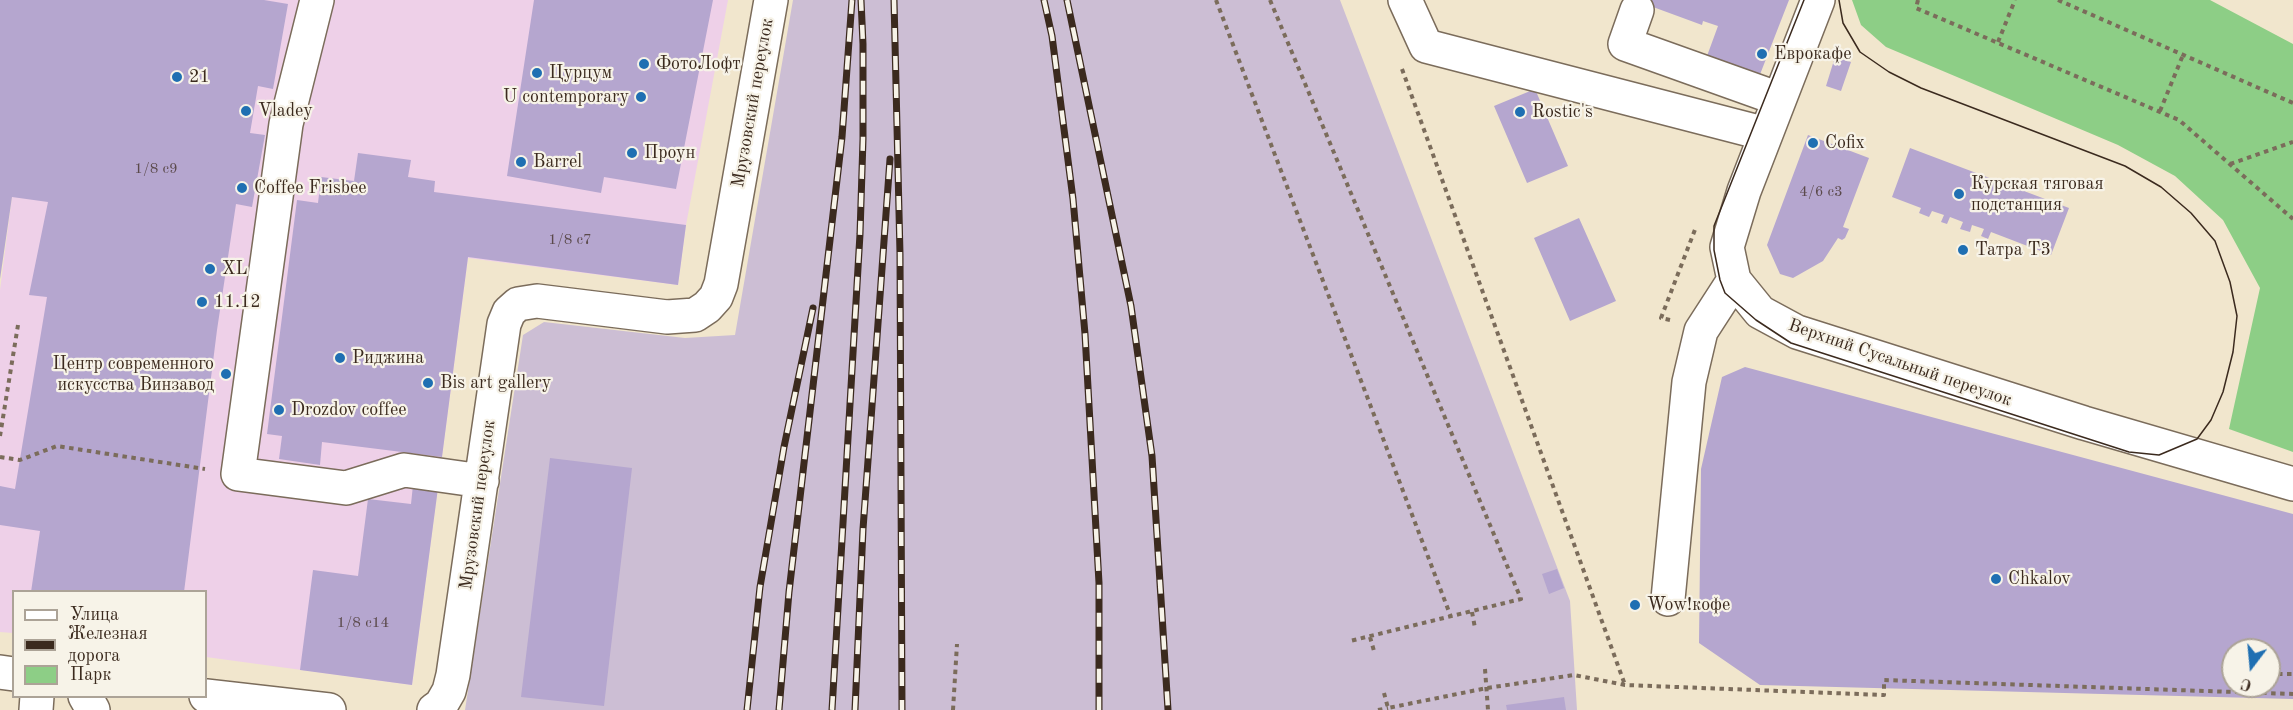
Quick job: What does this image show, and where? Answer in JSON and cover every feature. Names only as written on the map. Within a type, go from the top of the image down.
[{"type":"street","points":[[317,0],[286,124],[238,474],[346,488],[404,470],[482,481]]},
{"type":"street","name":"Мрузовский переулок","points":[[434,710],[441,705],[449,691],[453,675],[504,324],[509,312],[518,304],[537,301],[682,317],[694,315],[707,308],[716,297],[721,284],[771,0]]},
{"type":"street","points":[[1406,0],[1426,46],[1766,134]]},
{"type":"street","name":"Верхний Сусальный переулок","points":[[1818,0],[1744,191],[1727,248],[1734,280],[1760,312],[1797,332],[2084,423],[2293,484]]},
{"type":"street","points":[[1637,9],[1625,44],[1779,99]]},
{"type":"street","points":[[1668,599],[1689,382],[1701,331],[1734,280]]},
{"type":"street","points":[[207,696],[270,707],[328,710]]},
{"type":"path","points":[[1216,0],[1451,617]]},
{"type":"path","points":[[1270,0],[1521,599],[1350,641]]},
{"type":"path","points":[[1918,0],[1916,8],[2179,120],[2293,219]]},
{"type":"path","points":[[1998,42],[2015,0]]},
{"type":"path","points":[[2058,0],[2293,103]]},
{"type":"path","points":[[2160,111],[2182,55]]},
{"type":"path","points":[[1399,59],[1625,685]]},
{"type":"path","points":[[2230,164],[2293,142]]},
{"type":"path","points":[[0,436],[18,325]]},
{"type":"path","points":[[0,457],[20,460],[57,446],[238,474]]},
{"type":"path","points":[[1472,612],[1475,628]]},
{"type":"path","points":[[1370,637],[1374,651]]},
{"type":"path","points":[[953,710],[957,644]]},
{"type":"path","points":[[1485,669],[1488,710]]},
{"type":"path","points":[[1378,710],[1487,688],[1574,675],[1625,685],[1884,695],[1884,680],[2293,694]]},
{"type":"path","points":[[1384,693],[1388,708]]},
{"type":"shaded area","name":"Центр современного искусства Винзавод","points":[[0,0],[728,0],[686,225],[678,285],[468,258],[412,685],[207,657],[207,590],[12,590],[12,633],[0,632],[0,290],[12,197]]},
{"type":"shaded area","points":[[793,0],[1340,0],[1570,601],[1577,710],[465,710],[523,335],[544,322],[685,338],[735,335]]},
{"type":"green space","points":[[1852,0],[2210,0],[2293,44],[2293,452],[2229,429],[2260,288],[2223,220],[2175,176],[2118,145],[1886,47],[1861,25]]},
{"type":"building","points":[[0,0],[264,0],[288,4],[273,89],[258,86],[250,133],[265,135],[252,207],[236,204],[217,330],[184,590],[31,590],[40,531],[0,525],[0,486],[15,489],[47,297],[29,295],[48,202],[12,197],[0,279]]},
{"type":"building","points":[[534,0],[713,0],[676,189],[604,177],[601,193],[507,176]]},
{"type":"building","points":[[1634,0],[1789,0],[1759,77],[1707,56],[1718,26],[1703,21],[1702,25]]},
{"type":"building","points":[[1835,57],[1851,62],[1841,91],[1826,86]]},
{"type":"building","points":[[1535,89],[1568,166],[1527,183],[1494,106]]},
{"type":"building","points":[[1808,135],[1869,158],[1843,227],[1849,229],[1845,238],[1842,240],[1838,238],[1823,261],[1793,278],[1780,274],[1767,245]]},
{"type":"building","name":"Курская тяговая подстанция","points":[[1910,148],[2069,208],[2051,255],[1991,232],[1988,239],[1981,236],[1984,229],[1972,225],[1970,232],[1960,229],[1963,222],[1950,217],[1947,224],[1941,222],[1944,215],[1932,211],[1929,217],[1919,213],[1921,208],[1892,197]]},
{"type":"building","points":[[358,153],[411,160],[408,177],[435,181],[434,192],[686,225],[678,285],[468,257],[442,457],[322,442],[320,465],[279,459],[282,436],[267,434],[297,200],[318,203],[321,177],[354,181]]},
{"type":"building","points":[[1579,218],[1616,301],[1570,321],[1534,238]]},
{"type":"building","name":"Chkalov","points":[[1745,367],[2293,514],[2293,699],[2255,698],[2281,698],[2281,638],[2221,638],[2221,697],[1760,685],[1699,643],[1701,469],[1722,377]]},
{"type":"building","points":[[550,458],[632,468],[604,706],[521,697]]},
{"type":"building","points":[[413,485],[438,488],[412,685],[300,670],[313,570],[358,576],[368,499],[411,504]]},
{"type":"building","points":[[1557,569],[1564,588],[1549,594],[1542,574]]},
{"type":"building","points":[[1564,697],[1566,710],[1507,710],[1506,705]]},
{"type":"tram line","points":[[1804,0],[1714,226],[1714,250],[1725,293],[1756,320],[1791,343],[2129,452],[2159,455],[2197,439],[2211,420],[2223,392],[2233,352],[2237,316],[2230,282],[2215,241],[2191,213],[2161,187],[2125,166],[1921,88],[1889,72],[1860,52],[1843,23],[1839,0]]},
{"type":"railway","points":[[779,710],[789,592],[842,137],[852,0]]},
{"type":"railway","points":[[832,710],[860,234],[863,139],[861,0]]},
{"type":"railway","points":[[894,0],[900,254],[902,710]]},
{"type":"railway","points":[[1044,0],[1052,36],[1073,199],[1085,334],[1099,583],[1099,710]]},
{"type":"railway","points":[[1067,0],[1131,306],[1152,456],[1168,710]]},
{"type":"railway","points":[[855,710],[863,529],[890,159]]},
{"type":"railway","points":[[747,710],[760,587],[784,447],[813,308]]},
{"type":"place","name":"Еврокафе","points":[[1762,54]]},
{"type":"place","name":"ФотоЛофт","points":[[644,64]]},
{"type":"place","name":"Цурцум","points":[[537,73]]},
{"type":"place","name":"21","points":[[177,77]]},
{"type":"place","name":"U contemporary","points":[[641,97]]},
{"type":"place","name":"Vladey","points":[[246,111]]},
{"type":"place","name":"Rostic's","points":[[1520,112]]},
{"type":"place","name":"Cofix","points":[[1813,143]]},
{"type":"place","name":"Проун","points":[[632,153]]},
{"type":"place","name":"Barrel","points":[[521,162]]},
{"type":"place","name":"Coffee Frisbee","points":[[242,188]]},
{"type":"place","name":"Курская тяговая подстанция","points":[[1959,194]]},
{"type":"place","name":"Татра T3","points":[[1963,250]]},
{"type":"place","name":"XL","points":[[210,269]]},
{"type":"place","name":"11.12","points":[[202,302]]},
{"type":"place","name":"Риджина","points":[[340,358]]},
{"type":"place","name":"Центр современного искусства Винзавод","points":[[226,374]]},
{"type":"place","name":"Bis art gallery","points":[[428,383]]},
{"type":"place","name":"Drozdov coffee","points":[[279,410]]},
{"type":"place","name":"Chkalov","points":[[1996,579]]},
{"type":"place","name":"Wow!кофе","points":[[1635,605]]}]
